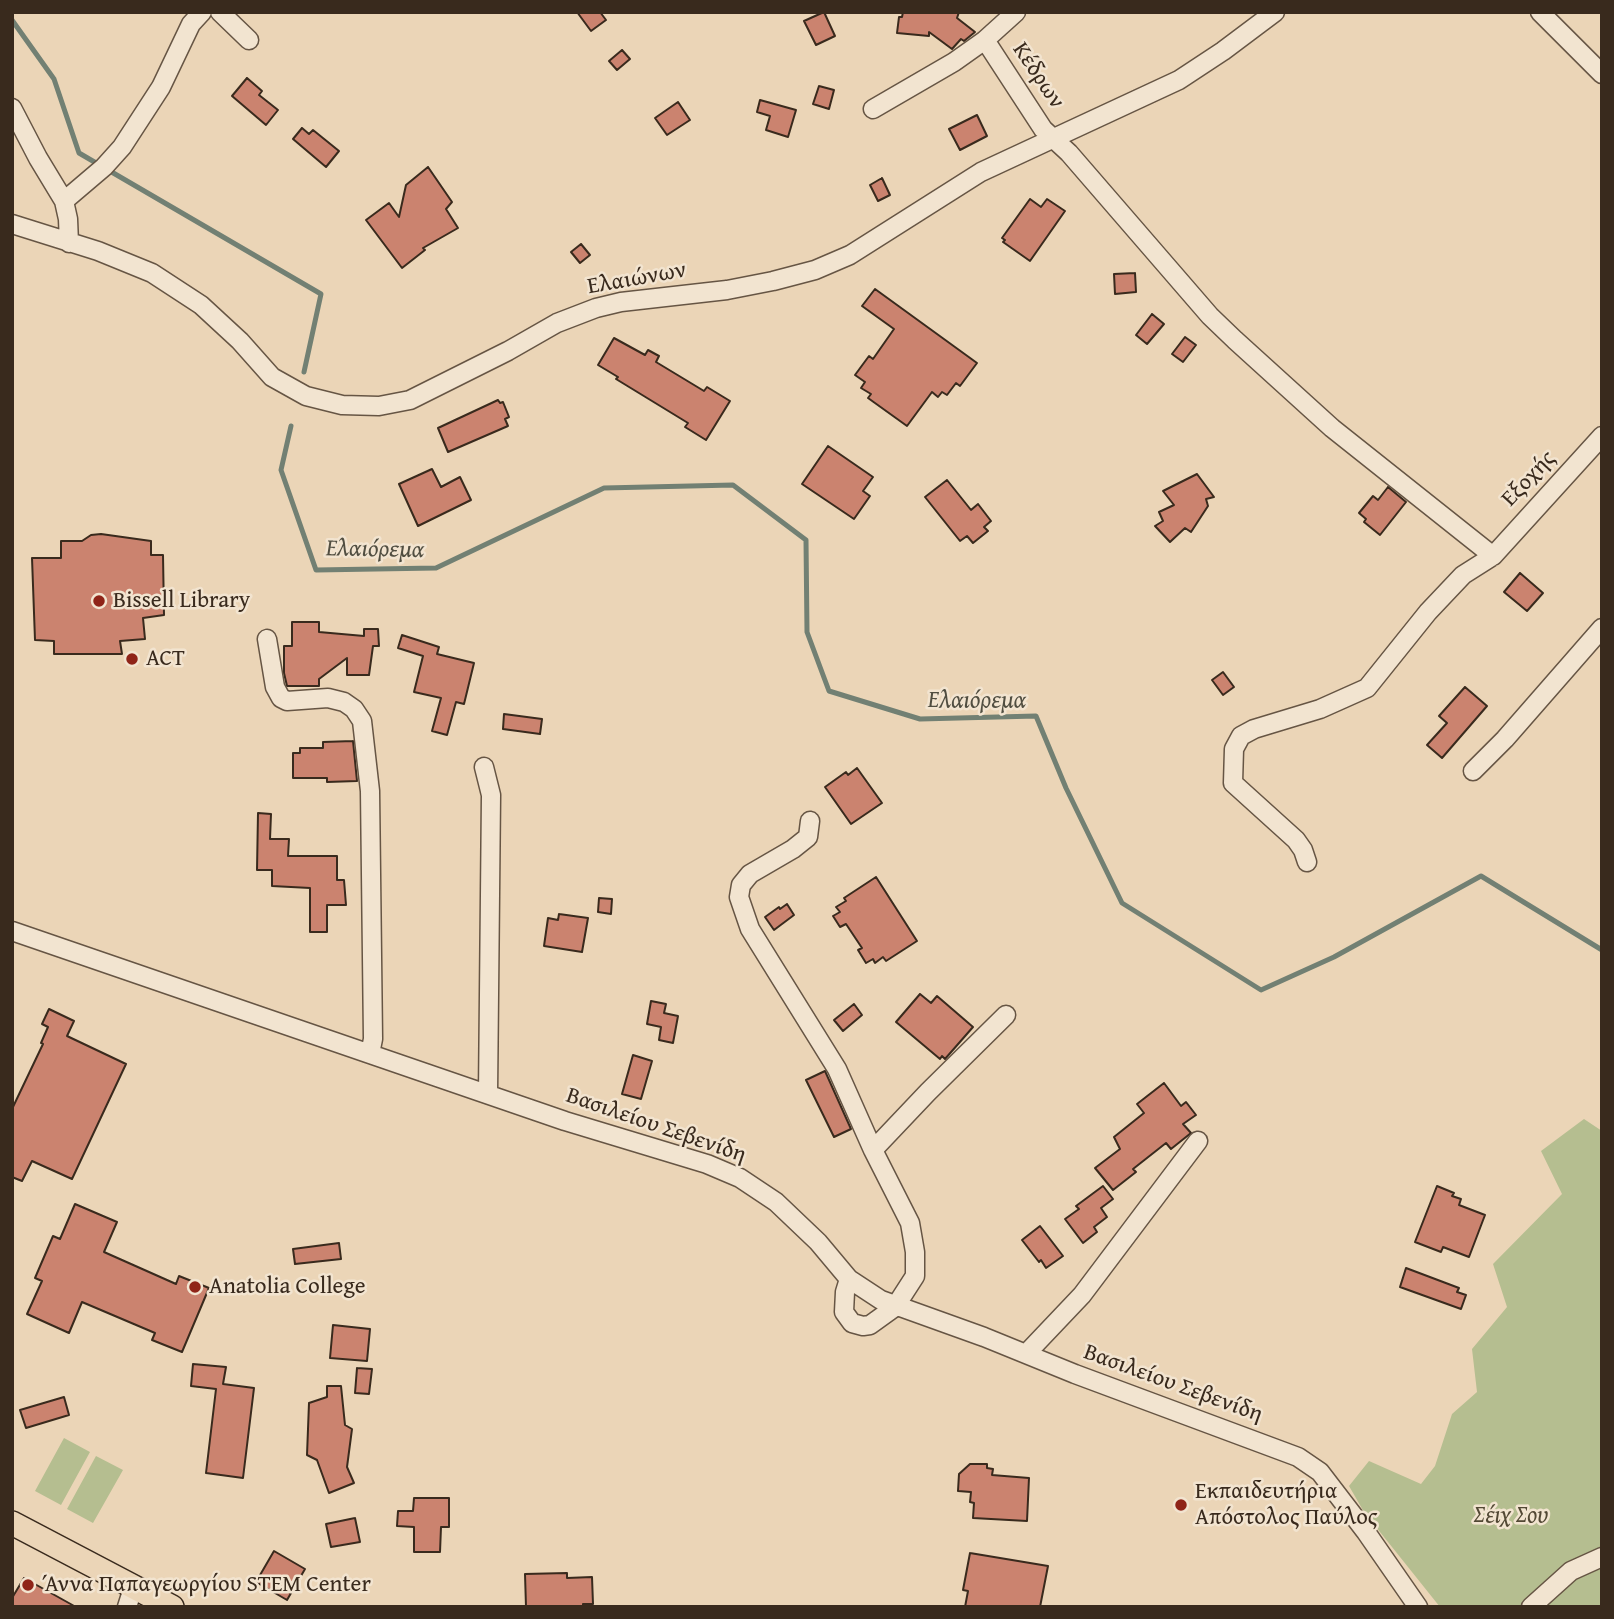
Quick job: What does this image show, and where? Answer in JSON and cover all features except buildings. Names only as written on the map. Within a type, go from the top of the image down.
[{"type":"main road","points":[[12,1523],[130,1596],[172,1607]]},
{"type":"street","points":[[64,201],[104,167],[122,147],[162,87],[191,24],[202,12]]},
{"type":"street","points":[[220,12],[249,40]]},
{"type":"street","name":"Κέδρων","points":[[1016,12],[985,40],[1032,115],[1137,229],[1210,316],[1235,340],[1332,428],[1493,556]]},
{"type":"street","name":"Ελαιώνων","points":[[12,224],[98,251],[152,273],[201,304],[240,341],[272,377],[306,396],[342,405],[379,406],[410,400],[557,323],[596,308],[646,298],[727,290],[794,276],[824,266],[869,245],[970,178],[1179,80],[1275,12]]},
{"type":"street","points":[[1540,12],[1602,74]]},
{"type":"street","points":[[873,109],[954,62],[985,40]]},
{"type":"street","points":[[12,108],[64,201],[69,243]]},
{"type":"street","name":"Εξοχής","points":[[1307,862],[1303,849],[1296,840],[1233,783],[1234,749],[1241,736],[1254,729],[1320,709],[1367,688],[1428,612],[1463,575],[1493,556],[1602,436]]},
{"type":"street","points":[[1472,771],[1505,739],[1602,628]]},
{"type":"street","points":[[267,639],[275,687],[281,698],[287,701],[328,698],[344,702],[354,709],[362,721],[370,791],[373,1039],[370,1054]]},
{"type":"street","points":[[484,767],[491,795],[488,1094]]},
{"type":"street","points":[[810,821],[808,837],[750,874],[741,884],[738,897],[750,929],[836,1069],[910,1223],[915,1252],[915,1276],[895,1307],[870,1325],[852,1323],[842,1307],[849,1279]]},
{"type":"street","name":"Βασιλείου Σεβενίδη","points":[[12,932],[488,1094],[707,1164],[740,1178],[776,1202],[802,1225],[849,1279],[867,1293],[895,1307],[984,1337],[1298,1457],[1320,1472],[1419,1607]]},
{"type":"street","points":[[873,1150],[1006,1015]]},
{"type":"street","points":[[1026,1354],[1082,1295],[1198,1141]]},
{"type":"street","points":[[1531,1607],[1571,1571],[1602,1556]]},
{"type":"green space","name":"Σέιχ Σου","points":[[1584,1119],[1602,1131],[1602,1607],[1440,1607],[1364,1512],[1349,1486],[1369,1461],[1421,1484],[1435,1466],[1452,1414],[1477,1392],[1472,1349],[1507,1307],[1493,1264],[1562,1194],[1541,1151]]},
{"type":"green space","points":[[64,1438],[90,1452],[61,1505],[35,1491]]},
{"type":"green space","points":[[96,1456],[123,1470],[93,1523],[67,1509]]},
{"type":"waterway","name":"Ελαιόρεμα","points":[[12,20],[54,79],[79,153],[321,294],[304,372]]},
{"type":"waterway","name":"Ελαιόρεμα","points":[[291,426],[281,470],[316,570],[436,568],[604,488],[733,485],[806,540],[807,632],[829,691],[920,719],[1036,716],[1066,788],[1122,903],[1261,990],[1334,957],[1481,876],[1602,950]]},
{"type":"place","name":"Bissell Library","points":[[99,601]]},
{"type":"place","name":"ACT","points":[[132,659]]},
{"type":"place","name":"Anatolia College","points":[[195,1287]]},
{"type":"place","name":"Εκπαιδευτήρια Απόστολος Παύλος","points":[[1181,1505]]},
{"type":"place","name":"Άννα Παπαγεωργίου STEM Center","points":[[28,1585]]}]
